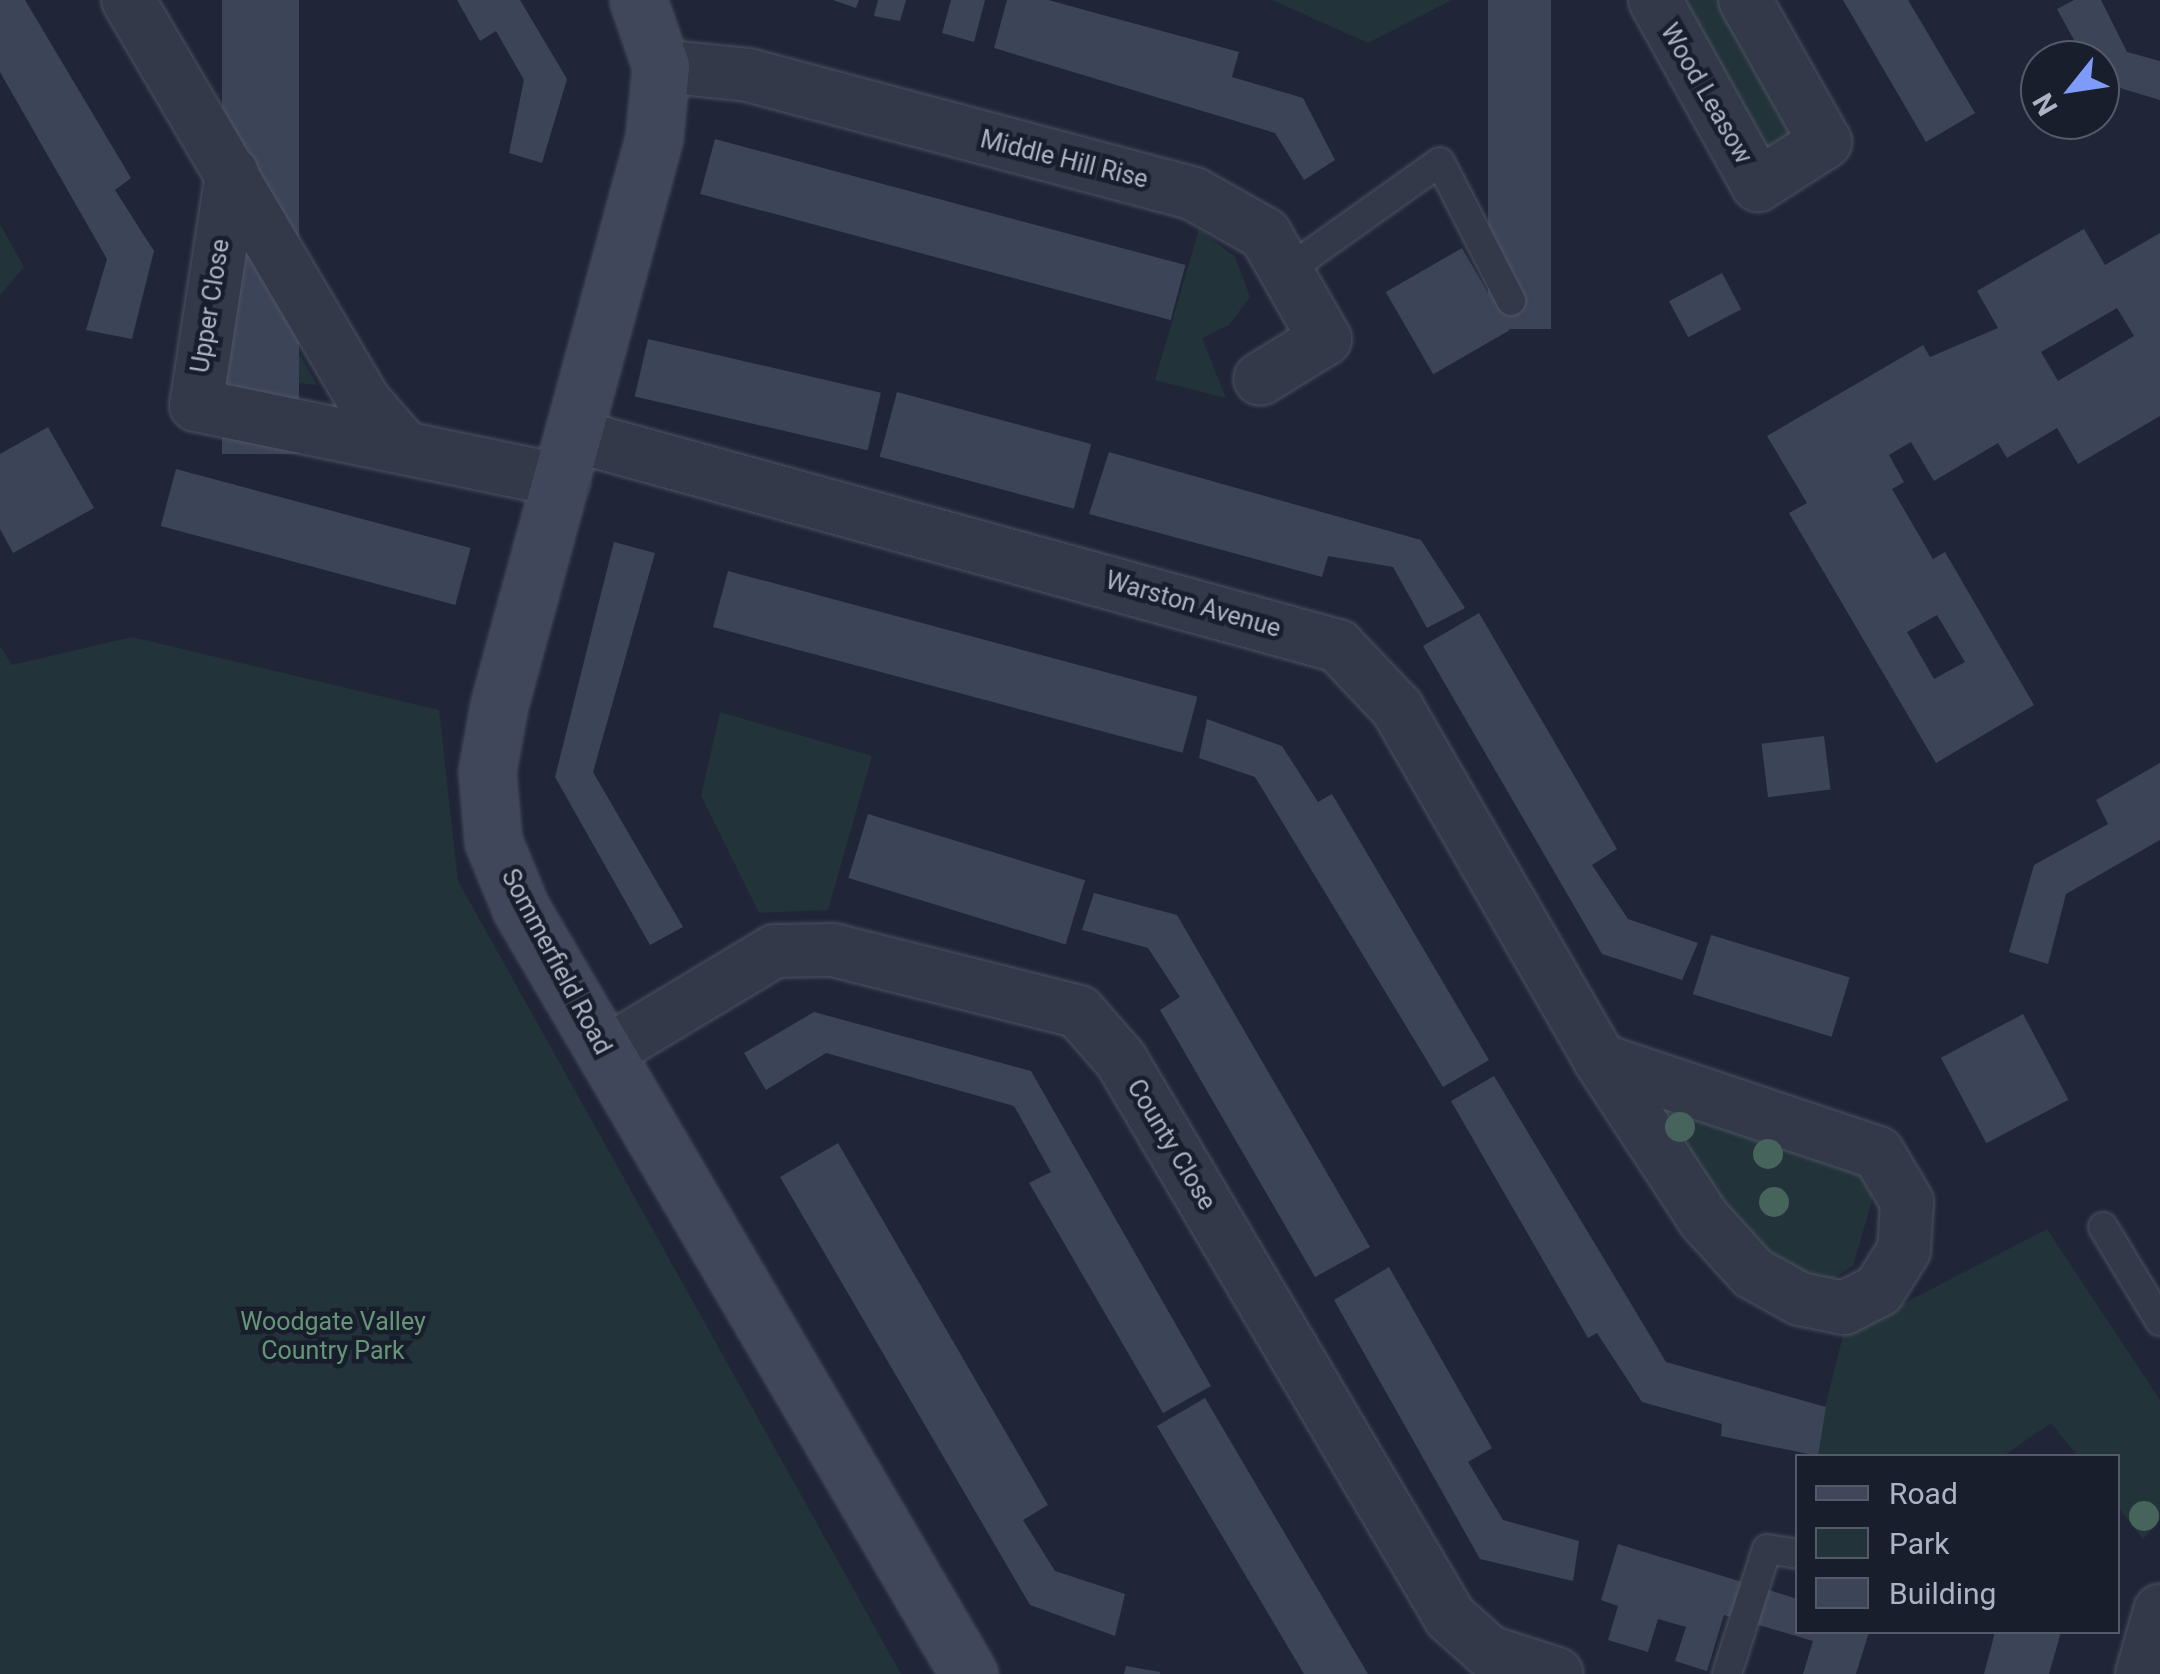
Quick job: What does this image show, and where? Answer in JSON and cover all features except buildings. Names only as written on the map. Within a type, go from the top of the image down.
[{"type":"street","name":"Upper Close","points":[[128,0],[364,402],[405,448]]},
{"type":"street","name":"Sommerfield Road","points":[[638,0],[662,66],[654,138],[499,704],[489,789],[493,841],[521,908],[969,1674]]},
{"type":"street","name":"Wood Leasow","points":[[1655,0],[1758,185],[1825,142],[1746,0]]},
{"type":"street","name":"Middle Hill Rise","points":[[662,66],[748,75],[1194,194],[1265,234],[1326,339],[1260,378]]},
{"type":"street","name":"Upper Close","points":[[232,173],[196,406],[405,448],[568,458]]},
{"type":"street","name":"Warston Avenue","points":[[568,458],[1338,646],[1397,708],[1600,1060],[1704,1219],[1753,1273],[1800,1300],[1844,1308],[1879,1290],[1904,1250],[1907,1202],[1878,1153],[1600,1060]]},
{"type":"street","name":"County Close","points":[[605,1054],[775,951],[833,950],[1079,1012],[1121,1060],[1450,1617],[1489,1652],[1557,1674]]},
{"type":"street","points":[[2142,1674],[2160,1611]]},
{"type":"lane","points":[[1288,270],[1440,162],[1511,302]]},
{"type":"lane","points":[[2103,1227],[2160,1321]]},
{"type":"lane","points":[[1727,1674],[1767,1549],[1795,1554]]},
{"type":"green space","points":[[1272,0],[1452,0],[1368,43]]},
{"type":"green space","points":[[1668,0],[1734,0],[1815,137],[1761,171]]},
{"type":"green space","points":[[0,224],[24,267],[0,295]]},
{"type":"green space","points":[[1199,229],[1235,257],[1250,297],[1229,325],[1202,338],[1226,398],[1155,380]]},
{"type":"green space","points":[[247,261],[317,385],[216,374]]},
{"type":"green space","name":"Woodgate Valley Country Park","points":[[132,637],[439,710],[458,881],[901,1674],[0,1674],[0,646],[12,665]]},
{"type":"green space","points":[[720,712],[872,756],[828,910],[759,913],[701,796]]},
{"type":"green space","points":[[1648,1089],[1856,1163],[1874,1194],[1853,1266],[1825,1284],[1758,1269]]},
{"type":"green space","points":[[2047,1229],[2160,1400],[2160,1520],[2143,1539],[2120,1510],[2120,1454],[2076,1454],[2051,1423],[2006,1454],[1813,1454],[1843,1335]]}]
